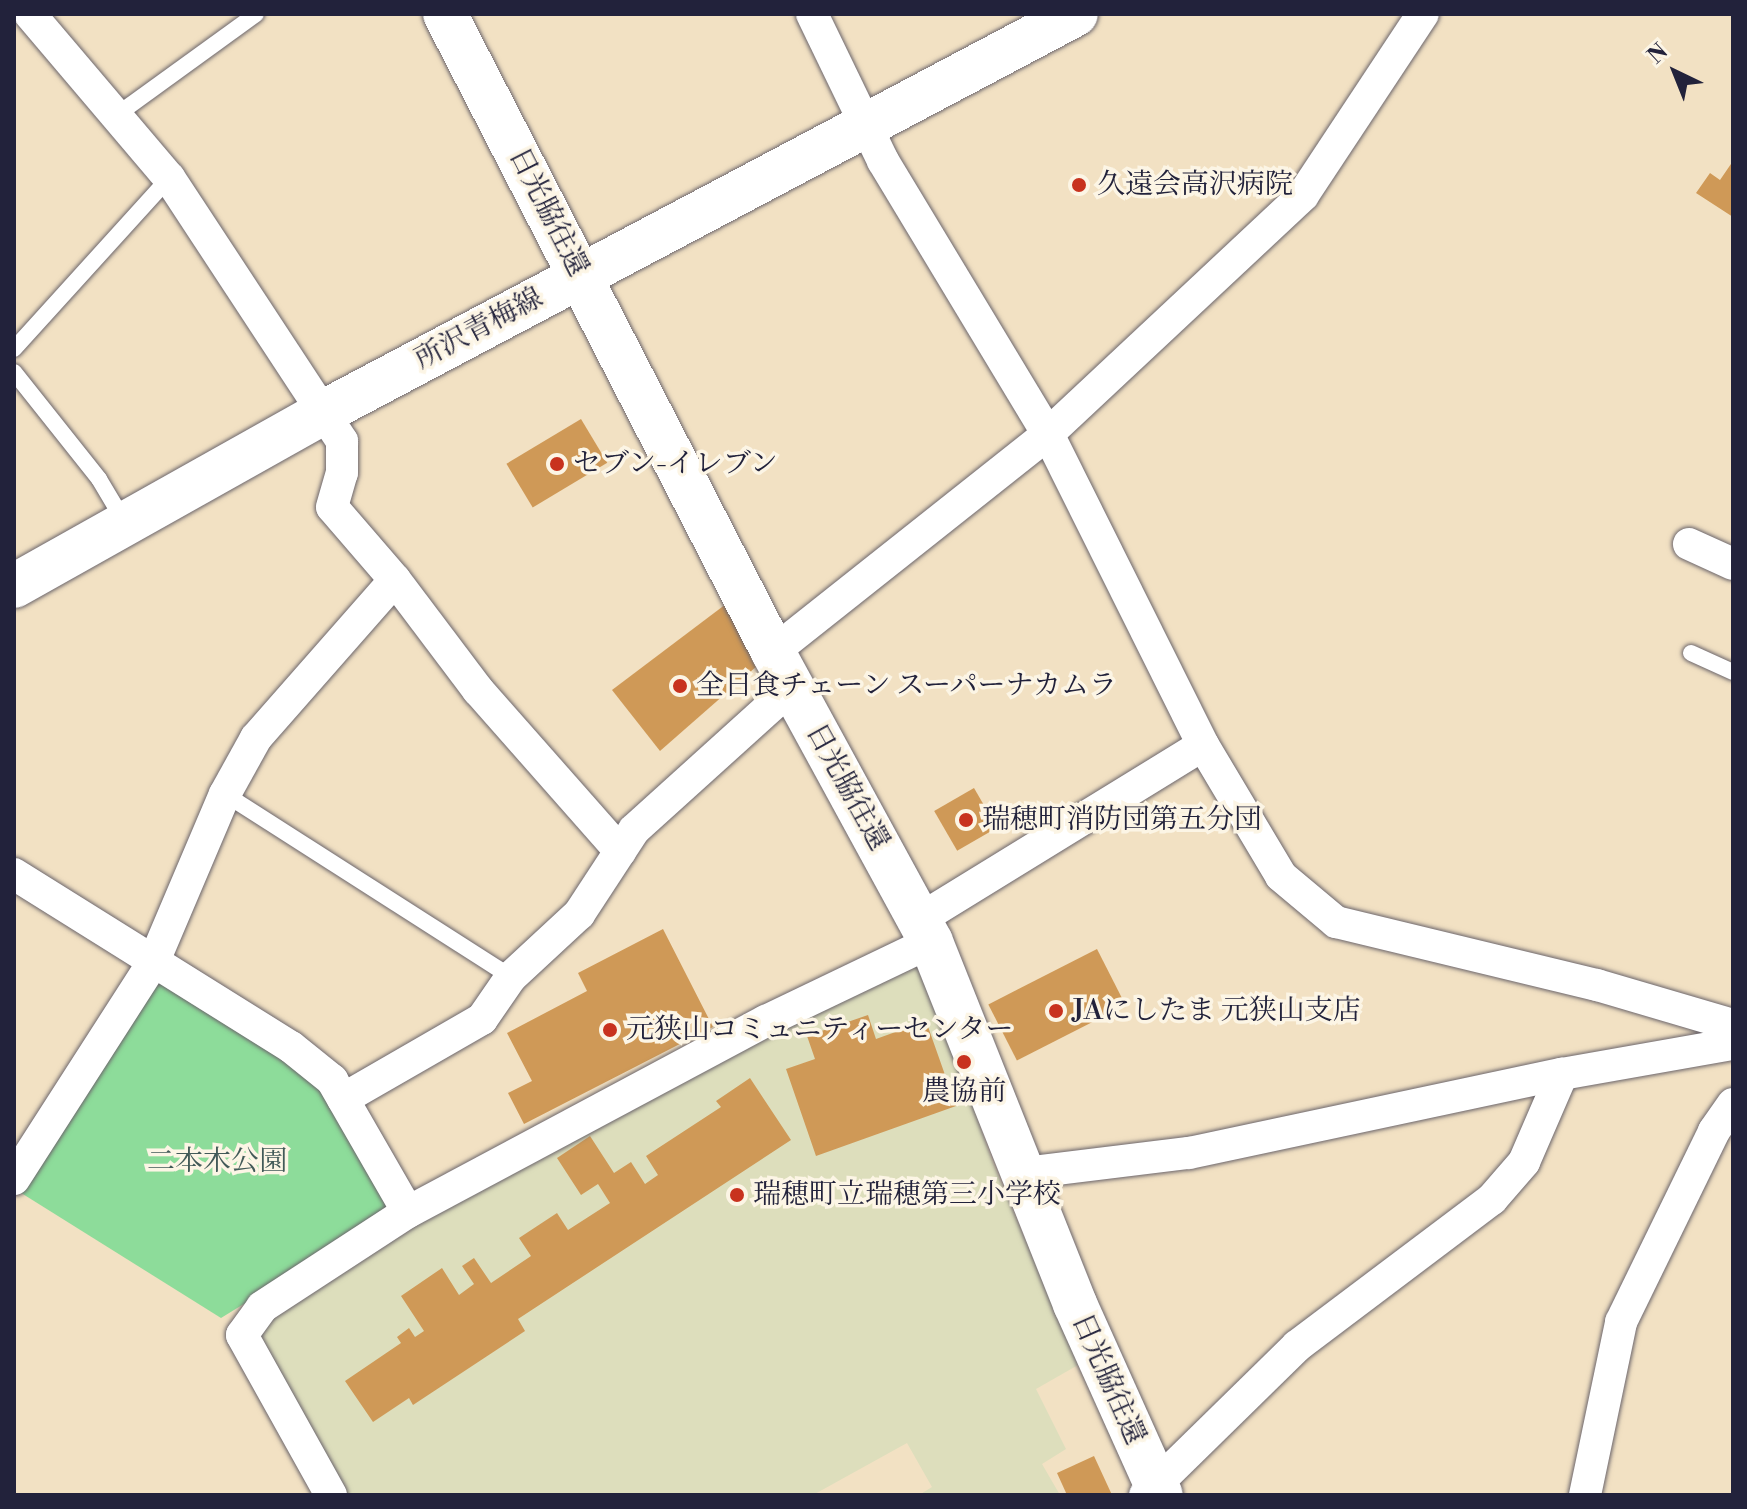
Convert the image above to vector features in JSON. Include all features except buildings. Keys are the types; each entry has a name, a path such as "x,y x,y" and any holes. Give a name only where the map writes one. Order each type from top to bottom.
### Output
{"main road":[{"name":"日光脇往還","path":"445,14 783,669 926,931 1075,1304 1154,1491"},
{"name":"所沢青梅線","path":"14,586 124,521 320,414 1076,14"}],"street":[{"path":"30,14 118,114 169,178 320,414 342,441 342,473 332,507 395,580 478,690 620,851"},
{"path":"812,14 864,125 1048,434 1203,745 1281,876 1336,922 1597,985 1733,1025"},
{"path":"343,1099 482,1019 511,977 579,914 634,830 783,669 1048,434 1303,195 1423,14"},
{"path":"1689,544 1733,564"},
{"path":"14,1179 154,961 225,794 256,738 395,580"},
{"path":"331,1495 242,1335 262,1307 408,1212 766,1021 926,931 1203,745"},
{"path":"14,874 291,1047 332,1080 408,1212"},
{"path":"1025,1173 1189,1153 1562,1074 1733,1044"},
{"path":"1154,1491 1297,1346 1492,1199 1524,1162 1562,1074"},
{"path":"1585,1495 1621,1322 1714,1131 1733,1104"}],"lane":[{"path":"118,114 256,14"},
{"path":"14,349 169,178"},
{"path":"14,372 99,479 124,521"},
{"path":"1691,653 1733,672"},
{"path":"225,794 511,977"}],"shaded area":[{"name":"瑞穂町立瑞穂第三小学校","path":"922,962 992,1161 1078,1365 1036,1389 1066,1449 1042,1464 1060,1495 919,1495 932,1487 907,1443 813,1495 339,1495 257,1342 260,1323 406,1228 766,1035"}],"green space":[{"name":"二本木公園","path":"164,980 325,1088 389,1203 385,1217 221,1318 18,1191 152,985"}],"place":[{"name":"久遠会高沢病院","path":"1079,185"},
{"name":"セブン-イレブン","path":"557,464"},
{"name":"全日食チェーン スーパーナカムラ","path":"680,686"},
{"name":"瑞穂町消防団第五分団","path":"966,820"},
{"name":"JAにしたま 元狭山支店","path":"1056,1011"},
{"name":"元狭山コミュニティーセンター","path":"610,1030"},
{"name":"農協前","path":"964,1062"},
{"name":"瑞穂町立瑞穂第三小学校","path":"737,1195"}]}
